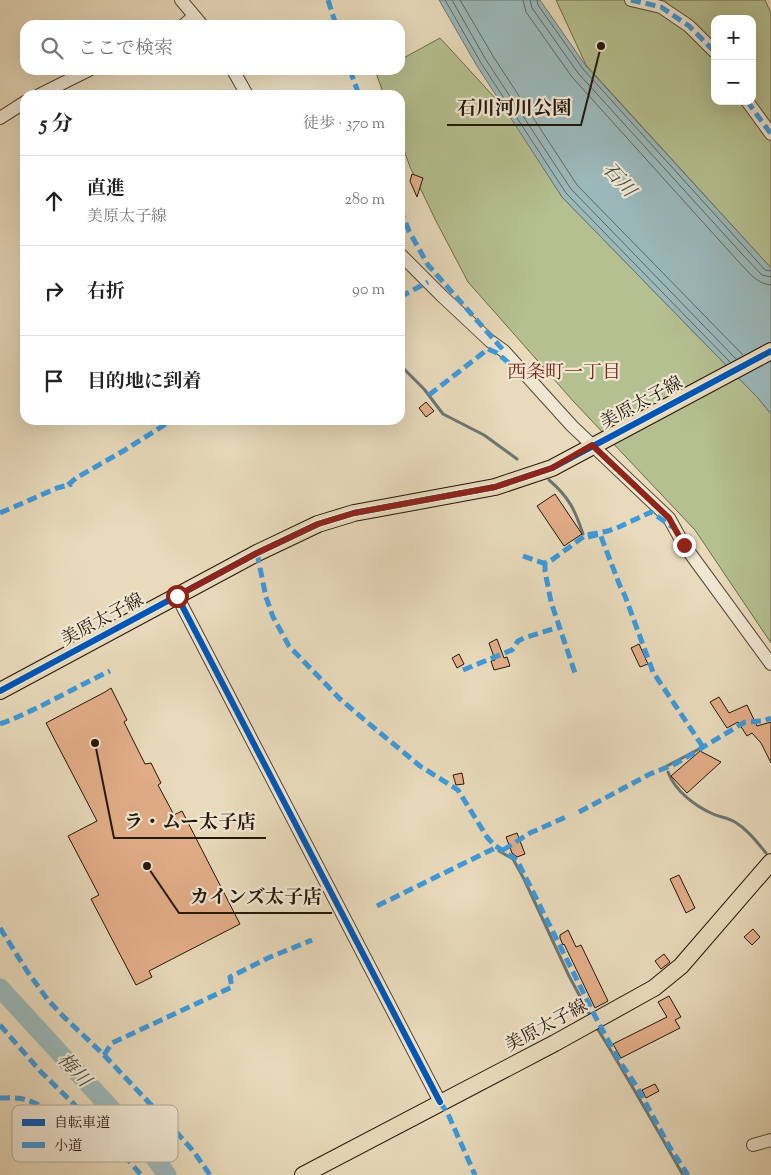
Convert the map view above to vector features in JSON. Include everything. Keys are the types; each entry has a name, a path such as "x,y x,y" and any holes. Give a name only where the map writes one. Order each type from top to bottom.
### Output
{"main road":[{"name":"美原太子線","path":"0,691 257,553 318,524 354,513 495,487 552,468 771,351"},
{"name":"美原太子線","path":"303,1175 555,1043 654,988 681,966 771,862"}],"street":[{"path":"181,0 198,20"},
{"path":"631,0 660,7 689,26 711,48"},
{"path":"48,90 79,75"},
{"path":"236,75 245,90"},
{"path":"0,118 20,105"},
{"path":"750,105 771,134"},
{"path":"405,259 490,341 504,350 572,426 596,443 669,518 684,545 771,664"},
{"path":"177,596 440,1102"},
{"path":"753,1145 771,1140"}],"green space":[{"path":"556,0 765,0 771,13 771,268 586,65"},
{"path":"440,38 507,111 562,197 758,398 771,414 771,643 695,530 574,402 468,282 436,221 405,153 405,90 382,90 377,75 405,75 405,57"}],"water":[{"name":"石川","path":"439,0 540,0 586,66 771,268 771,414 758,398 562,197 477,66"}],"building":[{"path":"412,174 423,178 417,197 410,181"},
{"path":"426,402 434,411 426,417 419,408"},
{"path":"555,494 582,534 564,546 537,506"},
{"path":"497,639 504,658 507,657 510,666 494,670 491,661 495,660 489,643"},
{"path":"639,644 648,664 640,667 631,648"},
{"path":"459,654 464,664 457,668 452,658"},
{"path":"111,688 127,720 124,722 145,764 151,763 161,783 158,785 174,815 182,811 240,924 149,971 152,977 136,985 91,899 99,895 68,836 97,821 46,723"},
{"path":"719,697 729,713 747,705 757,726 771,722 771,763 761,743 752,733 747,736 738,722 727,728 710,702"},
{"path":"700,751 721,762 687,793 671,776"},
{"path":"462,773 464,784 456,785 453,775"},
{"path":"517,833 525,854 517,857 512,853 506,837"},
{"path":"679,875 695,908 686,913 670,879"},
{"path":"753,929 760,937 752,945 744,937"},
{"path":"568,930 576,947 581,945 608,1001 595,1008 560,938 560,935"},
{"path":"664,954 670,962 661,969 655,961"},
{"path":"669,996 681,1017 675,1020 680,1028 621,1058 613,1044 667,1017 658,1002"},
{"path":"655,1084 659,1091 646,1098 642,1090"}],"waterway":[{"path":"405,370 424,389 443,414 484,435 517,459"},
{"path":"549,480 562,492 570,504 583,534"},
{"path":"667,766 703,747"},
{"path":"668,772 675,785 686,797 706,811 730,819 740,825 766,853"},
{"path":"499,851 513,859 569,976 590,1015"},
{"name":"梅川","path":"0,988 108,1105"},
{"path":"597,1028 683,1175"},
{"name":"梅川","path":"158,1162 167,1175"}],"marked path":[{"path":"328,0 334,20"},
{"path":"631,0 661,7 689,26 711,48"},
{"path":"352,75 357,90"},
{"path":"750,105 771,134"},
{"path":"405,221 428,265 504,351"},
{"path":"405,294 428,282"},
{"path":"429,395 488,349 497,353 510,364 517,365"},
{"path":"68,485 76,478 164,425"},
{"path":"0,513 57,488 72,484"},
{"path":"523,556 543,563 549,562 586,535 608,531 651,512 674,528"},
{"path":"588,537 600,534 653,672 703,747"},
{"path":"257,553 266,597 273,617 289,646 340,699 420,766 458,790 487,837 494,845 517,860 597,1020 669,1146 688,1175"},
{"path":"545,562 551,602 576,676"},
{"path":"463,670 512,650 518,641 524,638 559,627"},
{"path":"0,724 110,671"},
{"path":"579,812 650,774 675,764 745,722 763,721 771,718"},
{"path":"503,850 530,833 566,817"},
{"path":"377,906 497,847"},
{"path":"0,928 48,1000 151,1105"},
{"path":"104,1055 112,1043 232,987 230,977 268,958 312,940"},
{"path":"0,1025 41,1072 75,1105"},
{"path":"0,1098 24,1099 39,1105"},
{"path":"440,1102 448,1114 475,1175"},
{"path":"178,1134 194,1152 210,1175"},
{"path":"130,1162 141,1175"}],"cycle path":[{"path":"0,691 257,553 318,524 354,513 495,487 552,468 771,351"},
{"path":"177,596 440,1102"}],"place":[{"name":"石川河川公園","path":"601,46"},
{"name":"ラ・ムー太子店","path":"95,743"},
{"name":"カインズ太子店","path":"147,866"}],"district":[{"name":"西条町一丁目","path":"564,371"}],"route":[{"path":"177,596 257,553 318,524 354,513 495,487 552,468 592,445 657,504 669,518 684,545"}]}
